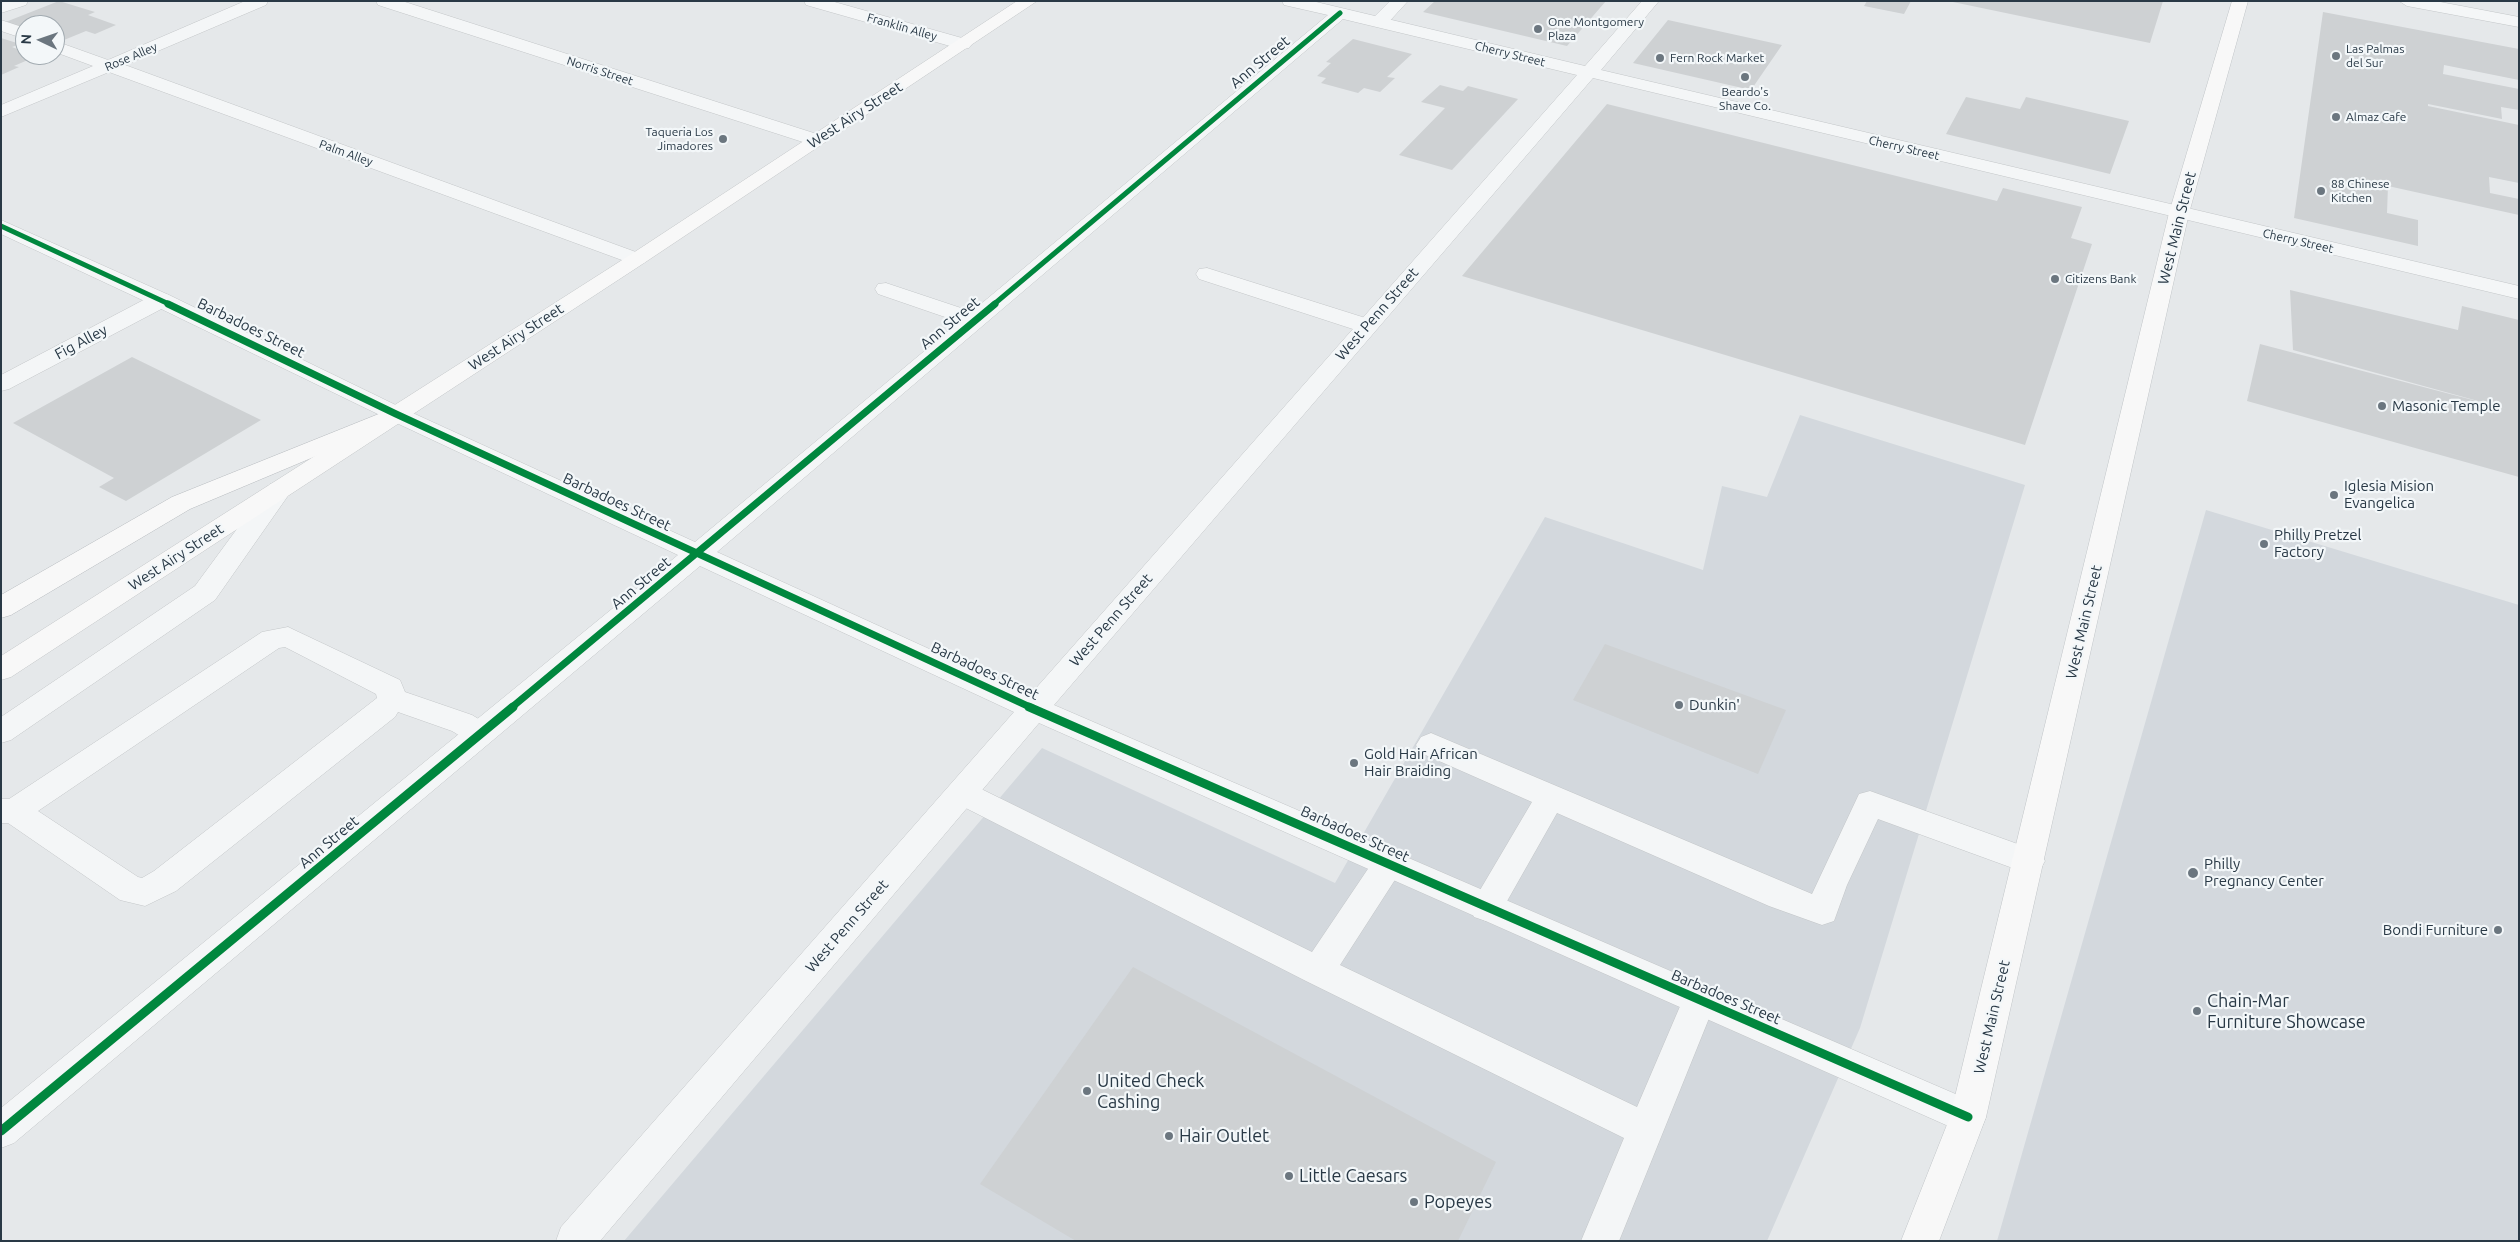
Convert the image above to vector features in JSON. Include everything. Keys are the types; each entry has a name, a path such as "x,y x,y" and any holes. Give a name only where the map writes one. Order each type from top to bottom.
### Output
{"main road":[{"name":"West Airy Street","path":"1,670 637,259 1028,1"},
{"name":"West Main Street","path":"1920,1241 1968,1117 2179,213 2240,1"},
{"path":"1,608 182,503 396,414"}],"street":[{"path":"1,8 20,1"},
{"name":"Rose Alley","path":"1,112 260,1"},
{"name":"Norris Street","path":"384,1 816,140"},
{"name":"Franklin Alley","path":"812,1 963,44"},
{"name":"Cherry Street","path":"1290,1 2519,293"},
{"path":"1380,21 1400,1"},
{"name":"West Penn Street","path":"575,1241 1034,709 1651,1"},
{"path":"2407,1 2519,22"},
{"name":"Ann Street","path":"1,1132 697,554 1340,13"},
{"path":"1,25 15,30"},
{"name":"Palm Alley","path":"65,50 637,259"},
{"name":"Barbadoes Street","path":"1,226 161,300 396,414 1034,709 1968,1117"},
{"path":"1207,274 1367,326"},
{"path":"886,289 974,320"},
{"name":"Fig Alley","path":"1,384 161,300"},
{"path":"1,732 205,593 279,490"},
{"path":"288,637 390,688 391,699 385,709 165,882 145,892 131,890 7,811 272,639 288,637"},
{"path":"391,699 462,723 480,734"},
{"path":"1431,745 1780,896 1822,910 1831,885 1870,803 2028,861"},
{"path":"963,792 1318,971 1646,1130"},
{"path":"1486,907 1550,798"},
{"path":"1318,971 1389,863"},
{"path":"1600,1241 1699,1001"}],"shaded area":[{"path":"1800,415 2025,485 1860,1028 1767,1241 624,1241 1042,748 1335,883 1545,517 1703,570 1722,486 1767,497"},
{"path":"2206,510 2519,605 2519,1241 1997,1241"}],"building":[{"path":"59,1 95,12 88,15 116,25 95,34 86,31 65,40 65,15 23,15"},
{"name":"One Montgomery Plaza","path":"1435,1 1606,1 1567,46 1423,12"},
{"path":"1867,1 1911,1 1904,14 1864,6"},
{"path":"1948,1 2163,1 2150,43"},
{"path":"2323,12 2519,49 2519,80 2444,65 2443,74 2519,89 2519,110 2501,107 2502,119 2428,104 2428,106 2519,125 2519,183 2489,177 2490,193 2519,199 2519,215 2388,186 2387,213 2418,220 2418,246 2294,218"},
{"path":"15,18 15,27 3,23"},
{"path":"1668,20 1782,45 1751,90 1633,63"},
{"path":"1,38 15,42 15,46 12,47 15,48 16,65 14,66 19,67 1,75"},
{"path":"1353,39 1412,54 1387,77 1395,78 1380,92 1364,88 1358,93 1321,83 1326,78 1317,76 1331,63 1326,62"},
{"path":"1440,85 1463,91 1468,86 1518,99 1452,170 1399,155 1445,108 1421,102"},
{"path":"1966,97 2020,109 2026,97 2129,121 2110,174 1946,134"},
{"path":"1607,104 1997,201 2003,188 2082,207 2071,238 2092,244 2025,445 1462,276"},
{"path":"2290,290 2458,330 2462,306 2519,320 2519,477 2247,401 2260,344 2507,409 2293,350"},
{"path":"132,357 261,420 126,501 99,487 114,478 13,423"},
{"name":"Dunkin'","path":"1605,644 1786,710 1758,774 1573,700"},
{"path":"1133,967 1496,1162 1458,1241 1076,1241 980,1184"}],"cycle path":[{"path":"1,1131 697,554 1340,13"},
{"path":"1,226 161,300 396,414 1034,709 1968,1117"}],"place":[{"name":"One Montgomery Plaza","path":"1538,29"},
{"name":"Las Palmas del Sur","path":"2336,56"},
{"name":"Fern Rock Market","path":"1660,58"},
{"name":"Beardo's Shave Co.","path":"1745,77"},
{"name":"Almaz Cafe","path":"2336,117"},
{"name":"Taqueria Los Jimadores","path":"723,139"},
{"name":"88 Chinese Kitchen","path":"2321,191"},
{"name":"Citizens Bank","path":"2055,279"},
{"name":"Masonic Temple","path":"2382,406"},
{"name":"Iglesia Mision Evangelica","path":"2334,495"},
{"name":"Philly Pretzel Factory","path":"2264,544"},
{"name":"Dunkin'","path":"1679,705"},
{"name":"Gold Hair African Hair Braiding","path":"1354,763"},
{"name":"Philly Pregnancy Center","path":"2193,873"},
{"name":"Bondi Furniture","path":"2498,930"},
{"name":"Chain-Mar Furniture Showcase","path":"2197,1011"},
{"name":"United Check Cashing","path":"1087,1091"},
{"name":"Hair Outlet","path":"1169,1136"},
{"name":"Little Caesars","path":"1289,1176"},
{"name":"Popeyes","path":"1414,1202"}]}
